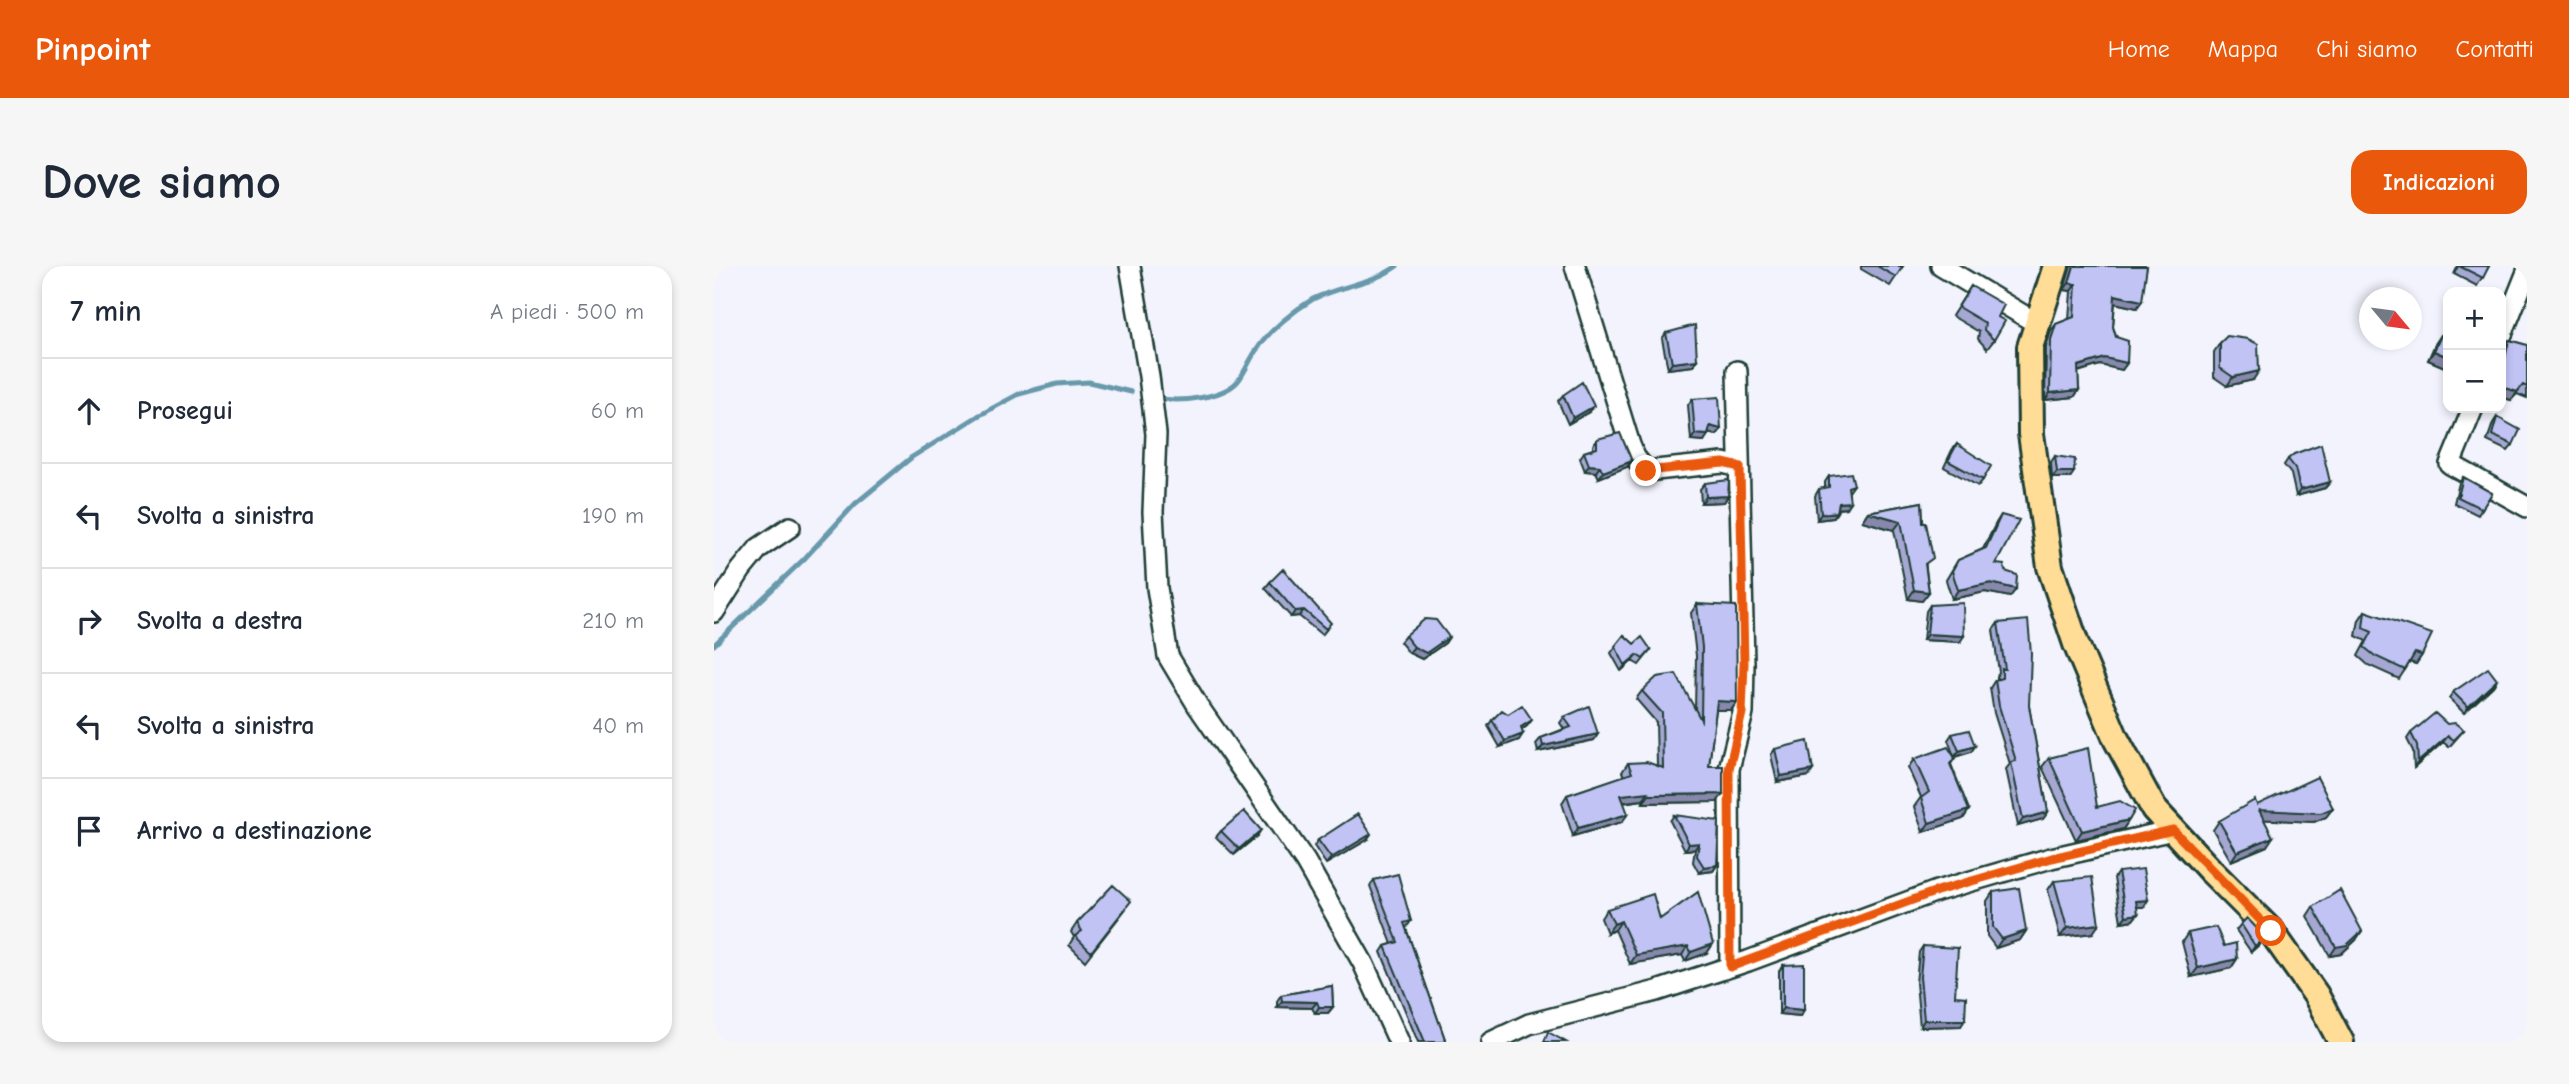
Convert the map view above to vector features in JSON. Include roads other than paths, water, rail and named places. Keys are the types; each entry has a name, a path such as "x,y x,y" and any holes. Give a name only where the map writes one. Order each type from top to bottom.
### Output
{"main road":[{"path":"2056,266 2030,347 2031,435 2050,566 2076,644 2116,739 2154,809 2271,931 2316,995 2341,1042"}],"street":[{"path":"1130,266 1156,434 1153,512 1157,588 1168,656 1198,706 1305,861 1363,963 1399,1042"},
{"path":"1576,266 1630,445 1640,464 1646,471 1723,463 1740,467"},
{"path":"1941,266 2038,324"},
{"path":"2506,324 2527,272"},
{"path":"1730,967 1729,769 1742,713 1744,663 1737,371"},
{"path":"2471,413 2450,464 2527,507"},
{"path":"714,612 759,548 790,527"},
{"path":"1491,1042 1530,1024 1657,991 1730,967 1937,891 2052,858 2173,830"}],"waterway":[{"path":"1158,398 1200,398 1222,392 1238,381 1263,341 1298,309 1323,294 1378,277 1397,266"},
{"path":"714,645 804,559 855,504 912,457 978,416 1019,394 1057,384 1089,382 1131,392"}]}
